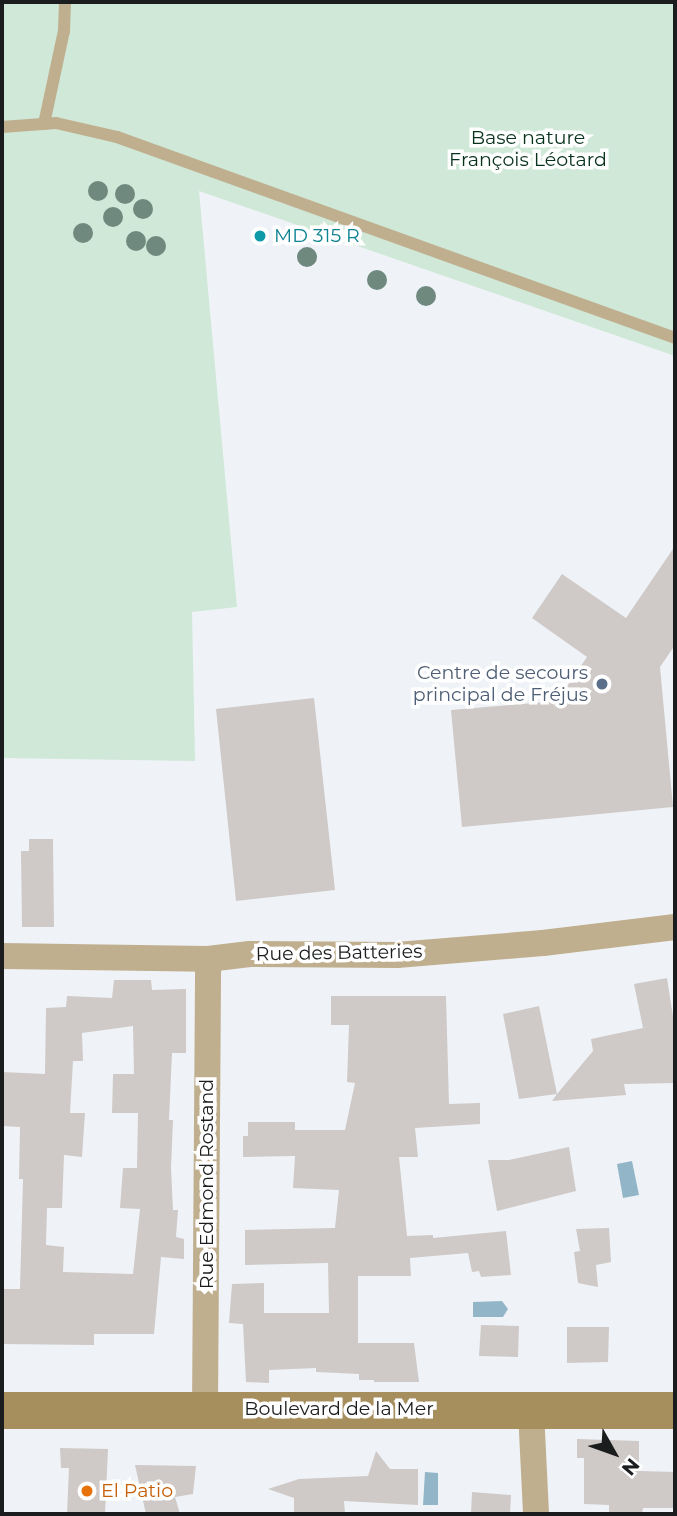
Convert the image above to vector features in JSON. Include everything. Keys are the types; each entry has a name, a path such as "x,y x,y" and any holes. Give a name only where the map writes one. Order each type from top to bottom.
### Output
{"street":[{"name":"Rue des Batteries","path":"2,956 208,959 250,954 397,955 543,943 675,927"},
{"name":"Rue Edmond Rostand","path":"205,1409 208,959"},
{"name":"Boulevard de la Mer","path":"2,1410 675,1410"},
{"path":"531,1411 536,1514"}],"lane":[{"path":"44,124 64,31 65,2"},
{"path":"2,127 56,123 117,137 675,338"}],"green space":[{"name":"Base nature François Léotard","path":"2,2 675,2 675,356 199,191 237,607 192,612 195,761 2,758"}],"water":[{"path":"632,1161 639,1195 623,1198 617,1164"},
{"path":"502,1301 508,1309 503,1317 473,1317 473,1302"},
{"path":"425,1472 438,1473 438,1505 423,1505"}],"building":[{"name":"Centre de secours principal de Fréjus","path":"675,546 675,645 660,667 673,807 462,827 451,710 557,701 587,657 532,618 562,574 626,618"},
{"path":"314,698 335,890 236,901 216,709"},
{"path":"29,839 53,839 54,927 22,927 21,851 29,851"},
{"path":"667,978 675,1029 675,1083 624,1084 626,1095 552,1101 593,1051 591,1039 643,1028 634,984"},
{"path":"114,980 151,980 152,990 186,989 186,1053 172,1053 169,1120 173,1120 173,1210 178,1210 176,1237 184,1239 184,1259 161,1257 154,1334 94,1334 94,1345 2,1344 2,1289 20,1289 23,1179 19,1179 20,1127 2,1126 2,1072 45,1074 46,1008 66,1007 67,996 112,998","holes":["133,1026 134,1074 113,1074 112,1113 138,1113 137,1168 123,1168 120,1208 140,1209 133,1274 63,1272 64,1247 46,1245 47,1208 62,1208 64,1155 82,1157 85,1113 70,1113 73,1061 83,1061 82,1033"]},
{"path":"331,996 446,996 449,1104 480,1103 480,1124 415,1128 418,1157 399,1157 407,1236 433,1235 433,1238 506,1231 511,1275 481,1277 479,1271 472,1272 468,1253 410,1258 411,1276 358,1276 358,1343 414,1343 419,1382 359,1380 359,1374 316,1372 316,1368 269,1370 269,1383 246,1382 243,1324 229,1323 232,1284 264,1283 264,1313 329,1313 328,1263 245,1265 245,1230 335,1228 339,1190 293,1188 295,1156 243,1157 243,1136 248,1136 248,1122 295,1122 295,1130 345,1130 355,1083 347,1082 349,1025 331,1025"},
{"path":"539,1006 557,1094 519,1099 503,1014"},
{"path":"569,1147 576,1191 497,1211 488,1160 509,1160"},
{"path":"609,1228 611,1262 596,1265 598,1287 578,1283 574,1252 580,1251 576,1229"},
{"path":"481,1325 519,1326 518,1357 479,1356"},
{"path":"567,1327 609,1327 608,1362 567,1363"},
{"path":"577,1439 639,1441 639,1471 675,1472 675,1508 643,1508 642,1514 609,1514 609,1505 584,1504 584,1458 577,1458"},
{"name":"El Patio","path":"60,1448 108,1449 105,1514 67,1514 69,1468 61,1468"},
{"path":"376,1451 390,1469 418,1469 418,1505 344,1501 345,1514 294,1514 294,1498 268,1489 299,1479 368,1476"},
{"path":"135,1465 196,1466 193,1494 175,1497 180,1514 146,1514"},
{"path":"472,1492 511,1495 510,1514 471,1514"}],"place":[{"name":"MD 315 R","path":"260,236"},
{"name":"Centre de secours principal de Fréjus","path":"602,684"},
{"name":"El Patio","path":"87,1491"}]}
